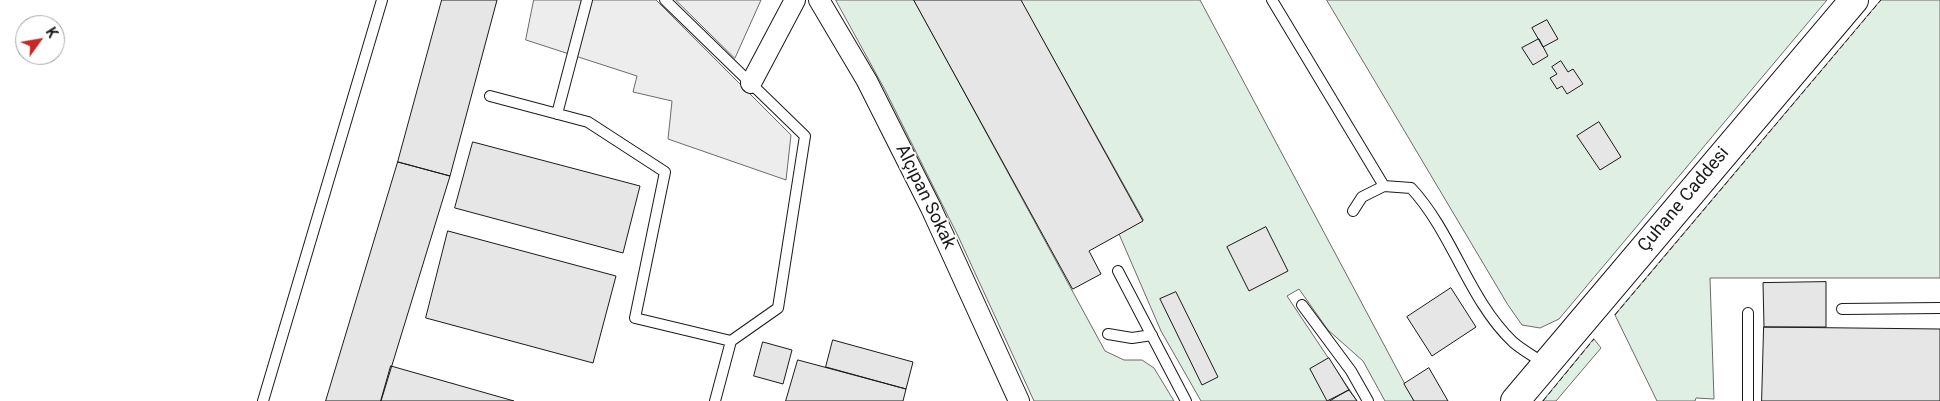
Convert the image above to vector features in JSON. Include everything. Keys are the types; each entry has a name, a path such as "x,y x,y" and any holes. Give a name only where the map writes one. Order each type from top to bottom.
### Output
{"main road":[{"name":"Çuhane Caddesi","path":"1514,401 1854,0"}],"street":[{"path":"751,83 795,0"},
{"name":"Alçıpan Sokak","path":"819,0 867,81 931,208 1019,401"}],"lane":[{"path":"263,401 382,0"},
{"path":"557,114 587,0"},
{"path":"665,0 805,136 778,308 731,341 715,401"},
{"path":"1272,0 1384,186"},
{"path":"490,96 588,122 665,172 635,318 731,341"},
{"path":"1353,211 1362,196 1384,186 1411,188 1428,206 1491,316 1514,342 1546,364"},
{"path":"1118,272 1186,401"},
{"path":"1302,305 1351,371 1368,401"},
{"path":"1842,309 1940,308"},
{"path":"1748,313 1748,401"},
{"path":"1108,334 1132,338 1152,335"}],"green space":[{"path":"836,0 914,0 1105,351 1124,360 1142,360 1154,368 1174,401 1034,401 958,236 885,90"},
{"path":"1021,0 1200,0 1414,401 1385,401 1363,361 1328,330 1299,289 1287,296 1357,401 1201,401 1161,331 1119,234 1143,220"},
{"path":"1327,0 1827,0 1559,319 1540,328 1522,325 1508,305"},
{"path":"1881,0 1940,0 1940,278 1710,278 1714,399 1696,398 1695,401 1657,401 1615,315"},
{"path":"1594,339 1601,348 1556,401 1543,401"}],"shaded area":[{"path":"534,0 656,0 791,135 786,180 668,139 672,101 633,92 637,76 526,40"},
{"path":"676,0 761,0 735,58"}],"building":[{"path":"442,0 497,0 450,176 398,162"},
{"path":"914,0 1021,0 1143,221 1089,251 1101,274 1073,289"},
{"path":"1547,20 1558,39 1543,47 1532,28"},
{"path":"1539,39 1548,56 1533,65 1522,48"},
{"path":"1561,61 1568,72 1573,69 1583,84 1567,94 1562,86 1557,89 1550,78 1557,74 1552,67"},
{"path":"1599,122 1621,157 1600,170 1577,136"},
{"path":"473,142 640,186 623,253 455,208"},
{"path":"398,162 450,176 381,401 326,401"},
{"path":"1266,227 1288,271 1249,291 1227,247"},
{"path":"448,231 616,276 593,363 426,318"},
{"path":"1826,282 1826,327 1764,327 1763,283"},
{"path":"1451,288 1476,327 1432,356 1407,317"},
{"path":"1176,292 1218,377 1202,385 1160,299"},
{"path":"1764,327 1940,329 1940,401 1762,401"},
{"path":"833,340 913,362 906,389 826,367"},
{"path":"763,342 792,350 783,384 754,376"},
{"path":"1329,358 1349,390 1327,401 1310,369"},
{"path":"798,360 906,389 903,401 786,401"},
{"path":"391,366 514,401 381,401"},
{"path":"1429,368 1448,401 1414,401 1404,384"},
{"path":"1349,390 1357,401 1330,401"}],"fence":[{"path":"1615,315 1881,0"},
{"path":"1543,401 1594,339"}]}
